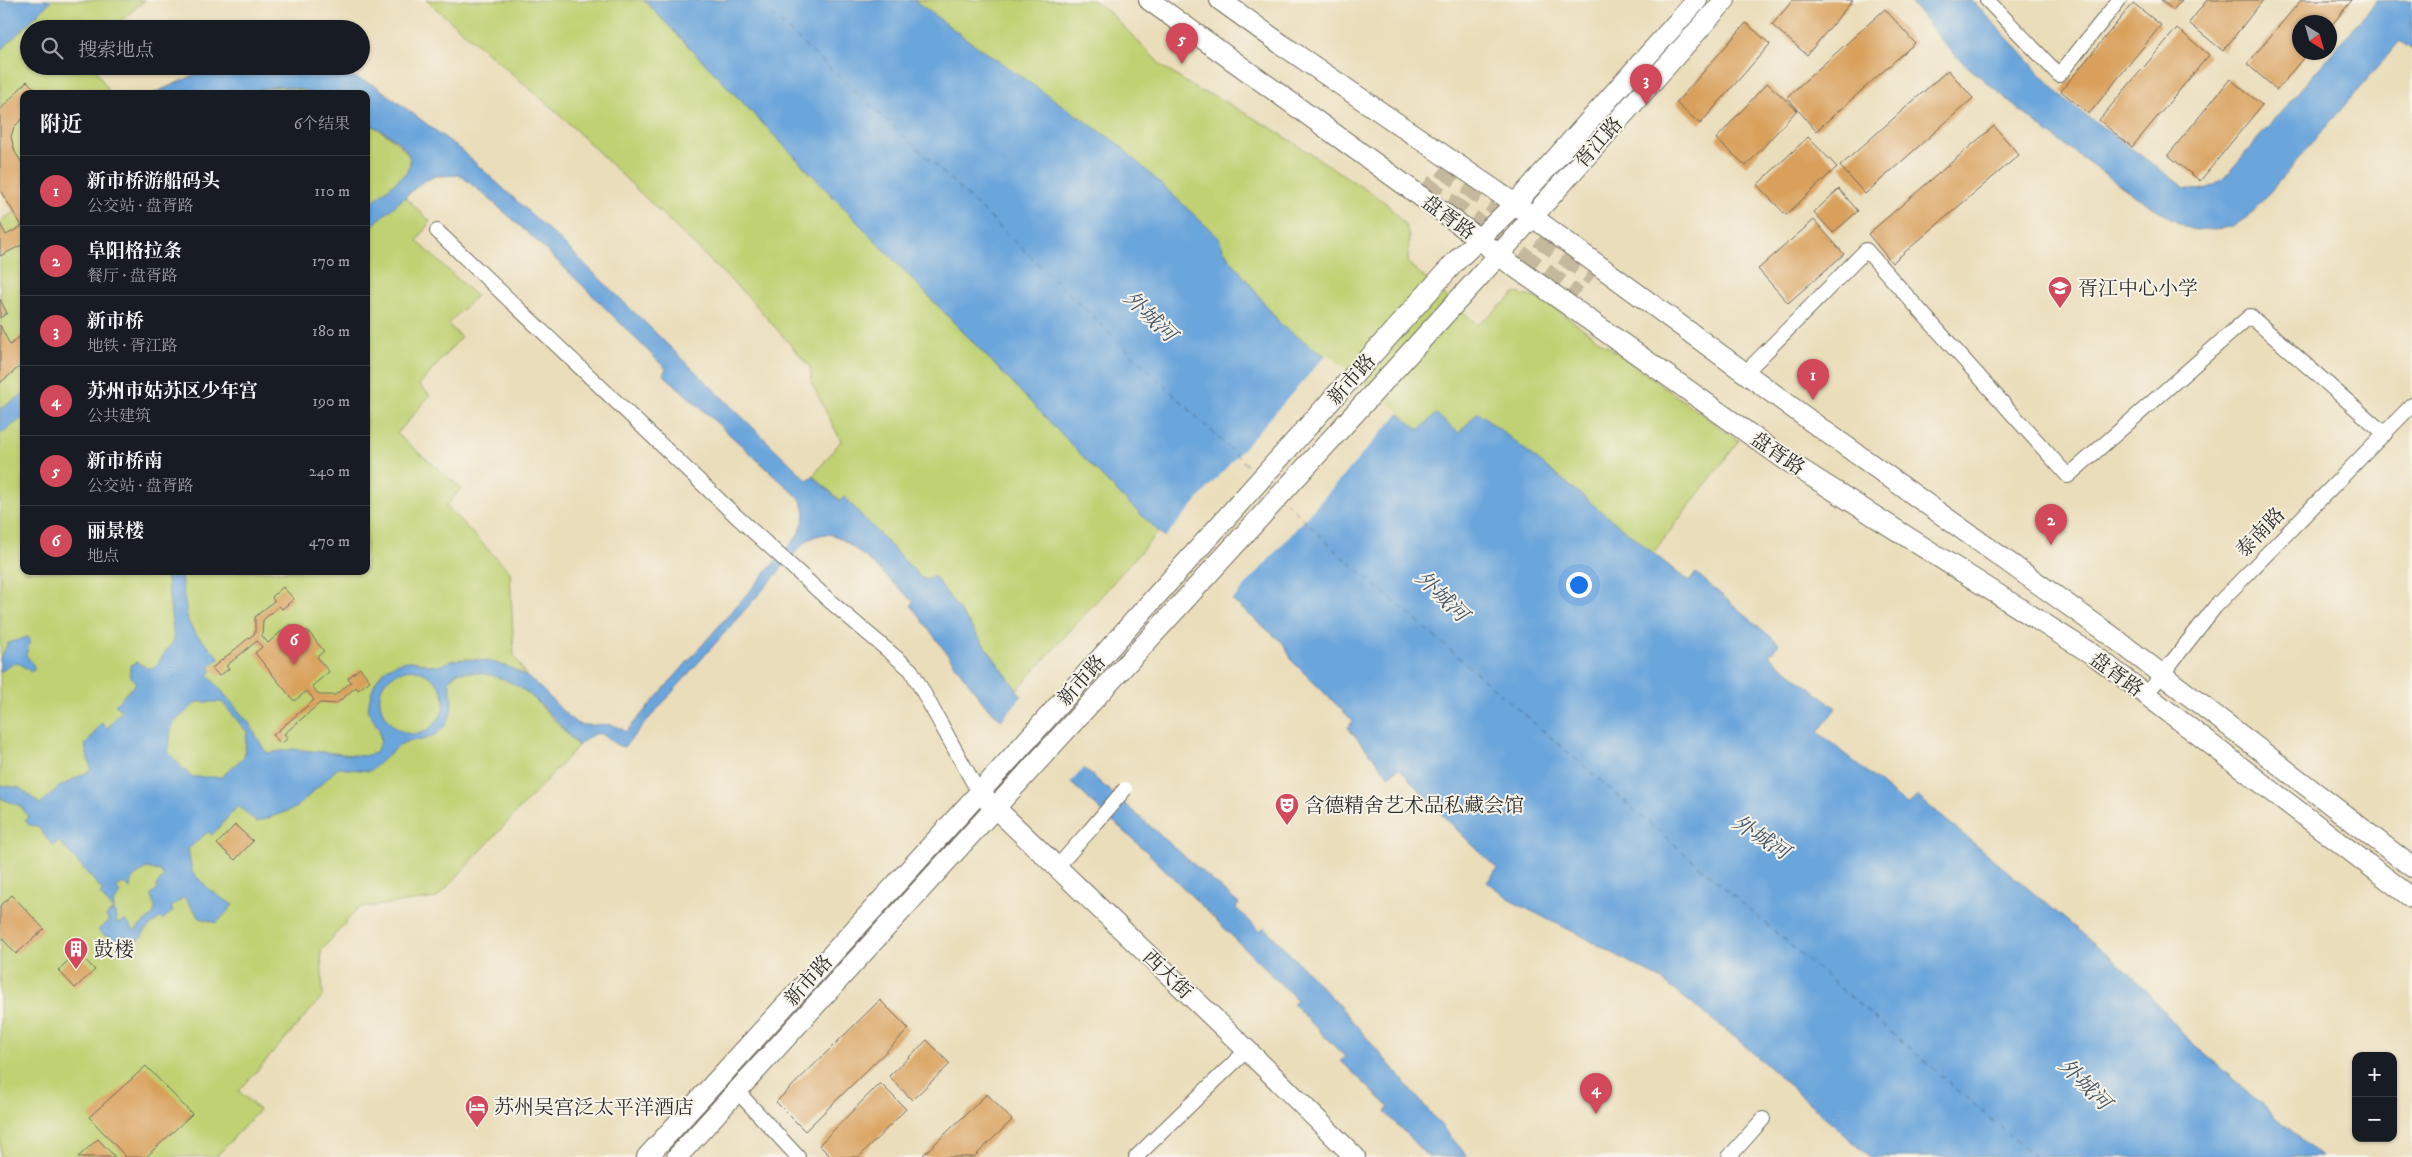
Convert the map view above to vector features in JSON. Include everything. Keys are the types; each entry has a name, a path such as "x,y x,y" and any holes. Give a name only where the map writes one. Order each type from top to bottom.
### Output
{"main road":[{"name":"盘胥路","path":"1149,0 1481,240 1498,255 1786,460 2098,658 2412,898"},
{"path":"1161,0 1200,22 1423,184"},
{"path":"1207,0 1442,167"},
{"name":"盘胥路","path":"1220,0 1515,204 1905,489 2105,631 2412,867"},
{"name":"胥江路","path":"1515,204 1697,0"},
{"name":"胥江路","path":"1531,216 1725,0"},
{"name":"新市路","path":"647,1157 979,793 1456,262 1481,240 1515,204"},
{"name":"新市路","path":"677,1157 1479,277 1531,216"},
{"path":"1594,277 1794,421 1905,489"},
{"path":"1576,296 1882,521"},
{"name":"西大街","path":"979,793 1247,1050 1355,1157"}],"street":[{"path":"1987,0 2059,75 2119,0"},
{"path":"437,231 779,555 911,670 979,793"},
{"path":"1745,373 1866,250 2068,476 2250,316 2385,434"},
{"name":"泰南路","path":"2146,695 2163,676 2215,607 2412,405"},
{"path":"1057,867 1125,789"},
{"path":"1136,1157 1247,1050"},
{"path":"737,1091 798,1157"},
{"path":"1729,1157 1763,1120"}],"green space":[{"path":"52,0 145,0 122,20 32,20"},
{"path":"426,0 644,0 1117,492 1159,531 1017,690 935,577 927,580 921,578 844,497 841,501 813,476 841,441 812,384 810,367 752,301 557,112"},
{"path":"914,0 1092,0 1109,12 1163,67 1199,91 1215,96 1273,129 1386,203 1405,225 1409,235 1408,263 1478,325 1516,293 1536,298 1557,310 1739,441 1653,553 1478,412 1459,434 1419,431 1328,358 1282,326 1224,251 1219,238"},
{"path":"20,31 20,75 99,75 108,90 20,90 20,177 0,190 0,51"},
{"path":"279,86 303,90 259,90"},
{"path":"370,125 396,142 411,159 404,196 430,221 417,241 476,296 448,324 461,337 419,385 430,395 397,434 461,488 446,506 510,572 514,655 526,676 526,690 578,746 437,898 358,908 321,951 323,996 239,1091 259,1110 216,1157 0,1157 0,221 20,208 20,575 370,575"}],"water":[{"path":"0,0 52,0 32,20 20,20 20,31 0,51"},
{"name":"外城河","path":"644,0 914,0 965,38 1117,143 1219,238 1224,251 1282,326 1328,358 1419,430 1436,414 1459,433 1478,412 1689,582 1696,573 1779,644 1769,656 1836,708 1818,732 1908,806 1917,796 2131,974 2188,1039 2321,1157 1870,1157 1736,1038 1660,979 1580,935 1517,904 1487,882 1497,869 1435,808 1399,768 1389,776 1348,728 1353,721 1293,662 1283,643 1227,596 1117,492"},
{"path":"1909,0 1972,0 2064,99 2185,188 2200,190 2210,187 2223,179 2326,60 2337,60 2337,47 2377,1 2412,0 2412,50 2400,41 2250,215 2232,227 2196,231 2180,224 2134,195 2048,133 1967,66 1947,47"},
{"path":"195,75 348,75 376,86 460,149 564,244 807,480 813,476 840,501 844,497 921,578 927,580 934,576 1017,690 1079,764 1239,904 1236,908 1260,931 1264,927 1338,1004 1468,1157 1428,1157 1385,1112 1389,1107 1341,1061 1345,1057 1293,1004 1297,1000 1147,852 985,705 911,605 914,602 853,547 843,540 827,534 810,539 803,544 624,747 599,734 594,734 587,738 578,746 540,704 513,684 497,677 479,673 458,672 449,680 452,699 450,716 441,730 433,736 403,743 370,771 338,768 296,808 257,822 238,806 212,835 208,832 188,849 192,872 211,891 233,905 217,923 200,918 184,897 171,907 173,911 162,920 160,918 145,930 141,938 125,944 104,935 98,930 109,921 106,916 113,910 100,894 103,891 59,841 53,846 37,826 29,825 25,820 29,817 20,806 0,798 0,785 20,788 40,804 59,787 91,770 85,746 101,723 108,728 122,710 115,705 136,683 130,676 130,666 137,662 147,668 154,668 174,640 166,575 181,575 188,621 194,632 220,658 209,667 212,671 208,675 249,723 265,751 269,753 293,749 363,756 375,753 381,742 379,729 368,711 371,692 384,671 391,666 410,661 436,666 454,660 469,659 503,665 534,682 576,723 583,725 613,725 626,732 796,538 805,512 797,496 663,374 666,369 540,244 460,175 435,176 421,183 370,228 370,204 405,174 409,166 409,157 399,143 391,136 370,124 370,90 303,90 279,86 259,90 161,90","holes":["410,669 419,671 434,680 439,686 443,693 443,709 439,718 425,731 411,734 397,729 386,718 380,704 381,690 390,677","197,702 222,702 247,732 244,757 221,777 191,777 168,752 172,724","146,868 160,871 164,876 156,886 158,889 151,895 155,907 154,914 134,931 126,921 117,923 113,903 121,894 116,888 123,883 130,889 133,878"]},
{"path":"20,396 20,420 0,434 0,409"},
{"path":"28,637 30,640 26,655 34,666 34,670 31,672 20,664 14,663 0,672 0,658 8,643"}],"pier":[{"path":"1327,354 1400,412 1231,602 1163,539"},
{"path":"1024,694 1086,766 1068,785 1000,722"}],"building":[{"path":"1793,0 1853,0 1807,55 1772,25"},
{"path":"2161,0 2182,0 2173,10"},
{"path":"2207,0 2263,0 2223,51 2189,23"},
{"path":"2301,0 2352,0 2337,18 2337,15 2292,15 2292,60 2301,60 2277,90 2247,64"},
{"path":"2133,3 2161,25 2089,114 2061,91"},
{"path":"1885,9 1915,43 1816,131 1787,97"},
{"path":"1746,23 1770,44 1700,124 1676,103"},
{"path":"2177,28 2209,55 2132,147 2099,120"},
{"path":"1948,70 1973,98 1865,194 1840,166"},
{"path":"2230,79 2262,105 2200,181 2168,155"},
{"path":"27,81 36,90 20,90 20,121 14,127 11,137 15,152 20,160 20,223 0,190 0,110"},
{"path":"1767,83 1797,110 1746,166 1716,139"},
{"path":"1994,126 2019,155 1892,263 1868,234"},
{"path":"1808,137 1837,167 1786,215 1757,185"},
{"path":"1839,189 1858,211 1833,233 1814,212"},
{"path":"1814,220 1844,254 1788,303 1758,269"},
{"path":"0,223 6,235 20,227 20,246 0,256"},
{"path":"0,299 7,313 0,318"},
{"path":"0,325 10,345 20,336 20,366 0,383"},
{"path":"283,587 294,599 282,609 279,606 263,620 262,636 268,643 290,624 299,636 307,630 324,651 317,657 329,672 312,686 319,695 335,695 351,682 348,678 360,668 370,681 358,690 356,687 336,704 320,703 284,734 288,738 281,744 273,735 314,700 307,691 294,701 255,653 262,647 257,641 226,666 229,669 219,676 212,668 255,633 255,617 274,601 272,597"},
{"path":"235,825 253,841 235,860 217,844"},
{"path":"12,895 44,929 16,954 0,936 0,906"},
{"name":"鼓楼","path":"78,952 95,970 75,988 58,970"},
{"path":"880,1000 909,1029 805,1131 776,1102"},
{"path":"927,1040 950,1064 912,1100 889,1076"},
{"path":"146,1066 192,1114 146,1157 126,1157 89,1117"},
{"path":"880,1083 906,1109 859,1157 831,1157 819,1145"},
{"path":"987,1094 1012,1120 974,1157 921,1157"},
{"path":"98,1139 115,1157 78,1157"}],"ferry route":[{"path":"755,0 928,158 1254,472"},
{"path":"1286,502 1337,552 2035,1157"}],"tunnel":[{"path":"1442,167 1594,277"},
{"path":"1423,184 1577,296"}],"place":[{"name":"新市桥南","path":"1182,64"},
{"name":"新市桥","path":"1646,105"},
{"name":"胥江中心小学","path":"2060,309"},
{"name":"新市桥游船码头","path":"1813,400"},
{"name":"阜阳格拉条","path":"2051,545"},
{"name":"丽景楼","path":"294,665"},
{"name":"含德精舍艺术品私藏会馆","path":"1287,826"},
{"name":"鼓楼","path":"76,970"},
{"name":"苏州市姑苏区少年宫","path":"1596,1114"},
{"name":"苏州吴宫泛太平洋酒店","path":"477,1128"}]}
